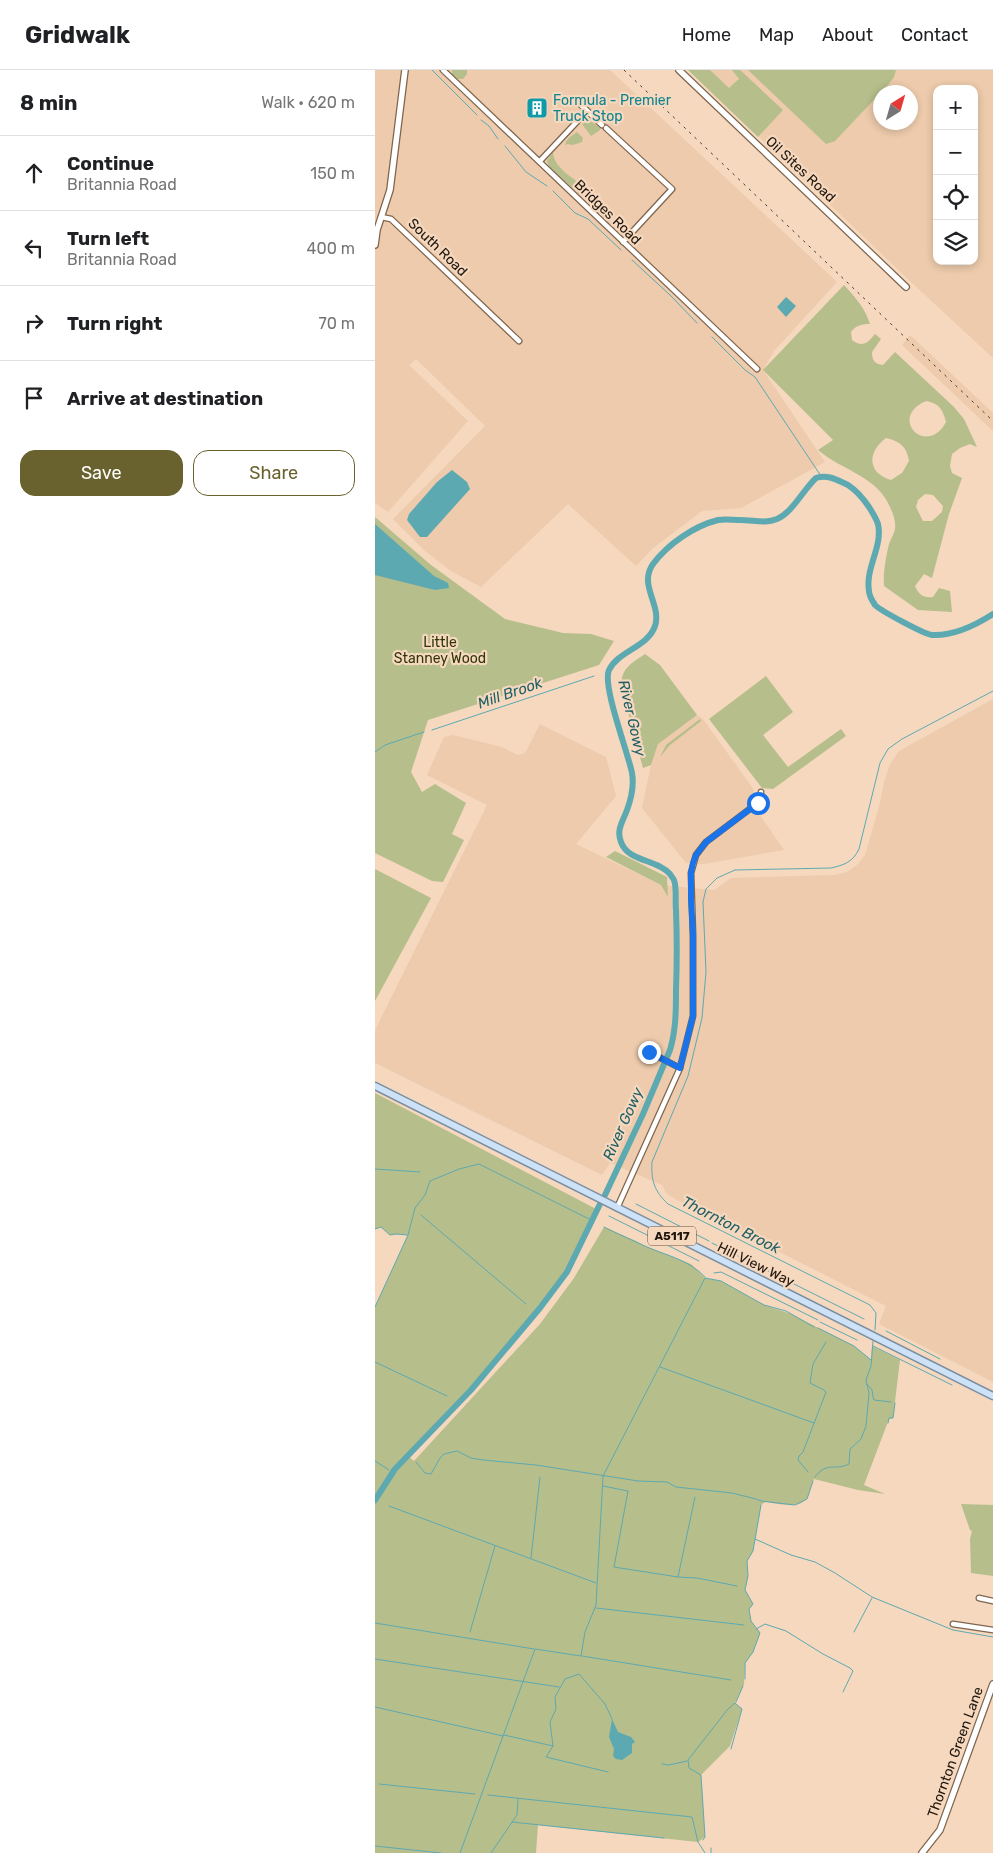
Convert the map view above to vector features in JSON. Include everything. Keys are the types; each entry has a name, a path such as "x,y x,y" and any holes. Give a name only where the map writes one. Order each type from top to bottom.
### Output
{"main road":[{"name":"Hill View Way","path":"375,1086 993,1396"}],"street":[{"path":"375,245 381,217 390,190 405,70"},
{"name":"Bridges Road","path":"443,70 757,370"},
{"name":"Oil Sites Road","path":"679,70 906,287"},
{"path":"580,104 672,189 623,242"},
{"path":"540,161 587,110"},
{"name":"South Road","path":"381,217 391,219 519,340"},
{"path":"617,1208 680,1068 693,1016 691,873 693,863 696,855 706,842 759,802 761,792"},
{"path":"649,1052 680,1068"},
{"path":"979,1598 993,1601"},
{"path":"953,1624 993,1630"},
{"name":"Thornton Green Lane","path":"922,1853 940,1830 993,1684"}],"shaded area":[{"path":"375,70 610,70 837,282 774,351 763,370 825,462 741,508 702,511 652,549 636,566 568,504 481,587 451,571 425,551 393,519 485,426 416,359 409,365 468,421 388,512 375,503"},
{"path":"689,70 993,70 993,358 911,282"},
{"path":"910,335 993,413 993,431 902,345"},
{"path":"993,699 993,1382 879,1324 886,1306 675,1199 666,1193 662,1185 610,1163 602,1175 375,1063 375,1030 487,805 427,775 444,737 453,735 502,747 518,755 525,753 540,724 606,757 616,796 576,844 661,885 714,890 731,878 834,875 847,872 857,865 865,855 884,782 890,764 899,751"},
{"path":"697,715 703,719 754,790 751,802 784,850 704,864 686,863 642,808 651,765 658,744"}],"green space":[{"path":"452,70 467,70 467,74 463,79 458,79 452,74"},
{"path":"688,70 710,70 729,88 739,79 732,70 740,70 783,110 758,137"},
{"path":"748,70 896,70 894,77 888,85 873,85 873,101 835,141 826,144"},
{"path":"586,121 592,122 600,130 591,136 582,124"},
{"path":"577,132 583,138 582,142 565,146 568,139"},
{"path":"553,152 556,163 560,168 585,187 584,193 579,194 549,166 547,161"},
{"path":"844,285 856,298 870,324 857,326 851,332 852,340 862,344 870,340 875,334 881,339 872,352 875,362 883,365 895,352 954,407 964,419 977,447 970,444 952,454 950,466 952,473 962,478 949,514 932,578 924,574 915,586 920,594 927,597 933,597 939,588 950,591 952,612 918,610 884,586 884,570 889,544 894,533 895,521 884,497 868,481 818,450 833,440 763,370","holes":["926,401 934,403 940,408 946,422 938,432 929,436 921,436 910,425 910,417 915,408","886,438 895,441 905,448 908,456 909,461 902,473 891,480 877,472 872,462 875,449","925,494 933,495 943,506 942,512 932,521 923,521 916,507 918,500"]},
{"name":"Little Stanney Wood","path":"375,517 431,565 505,619 563,633 591,634 614,641 599,665 428,720 411,772 422,792 435,784 466,803 452,834 464,840 443,882 432,881 375,853"},
{"path":"645,654 660,665 697,715 658,744 651,765 643,768 621,680 625,670"},
{"path":"766,676 793,712 763,735 788,767 841,729 846,736 773,789 762,788 709,719"},
{"path":"700,719 701,721 670,745 660,757 666,745"},
{"path":"615,851 667,877 668,897 661,885 606,857"},
{"path":"375,869 431,898 375,1001"},
{"path":"375,1093 598,1210 567,1272 540,1308 471,1390 408,1456 414,1461 540,1324 574,1278 604,1227 691,1264 705,1278 721,1281 764,1305 791,1314 854,1346 871,1360 872,1346 900,1360 893,1418 889,1419 864,1485 885,1494 858,1490 814,1479 804,1502 788,1505 765,1502 761,1505 753,1551 747,1561 748,1576 745,1590 753,1604 749,1609 751,1621 760,1633 753,1652 745,1663 744,1684 735,1703 742,1709 730,1746 701,1775 705,1837 698,1842 538,1825 536,1853 375,1853 375,1307 408,1235 390,1235 381,1227 375,1229"},
{"path":"961,1504 993,1505 993,1576 971,1573 970,1539 972,1531"}],"water":[{"path":"786,297 796,306 786,317 777,307"},
{"path":"452,470 467,482 470,489 427,537 420,537 407,520 409,514 437,482"},
{"path":"375,524 434,576 448,583 449,588 435,590 375,575"},
{"path":"612,1719 618,1732 631,1737 635,1742 632,1744 632,1753 622,1760 616,1759 613,1756 614,1749 609,1737"}],"waterway":[{"path":"432,70 477,115"},
{"path":"481,120 489,126 498,139"},
{"path":"505,146 526,172 547,186"},
{"path":"553,191 575,213 588,219 621,250"},
{"path":"632,260 697,323"},
{"path":"712,337 745,370 755,377 821,476"},
{"name":"River Gowy","path":"605,1195 643,1114 670,1050 675,1020 677,950 675,883 670,874 664,869 636,857 625,849 621,842 619,833 630,801 633,777 612,704 608,678 609,670 613,664 646,639 655,626 656,610 648,580 653,564 682,537 709,523 718,520 764,522 777,519 793,506 816,478 828,477 848,485 857,492 869,507 878,524 878,541 868,582 870,594 875,605 903,622 932,635 948,634 964,629 993,614"},
{"name":"Mill Brook","path":"432,730 594,676"},
{"name":"Thornton Brook","path":"875,1330 876,1313 870,1305 668,1204 654,1185 652,1162 688,1076 702,1018 706,972 703,902 706,889 717,878 735,870 831,868 848,862 859,849 880,763 888,749 902,739 993,691"},
{"name":"Mill Brook","path":"375,752 385,745 424,732"},
{"path":"375,1307 408,1235 415,1208 425,1195 430,1181 459,1169 479,1164 593,1221"},
{"path":"375,1169 420,1172"},
{"name":"River Gowy","path":"375,1500 395,1469 471,1390 540,1308 567,1272 600,1204"},
{"path":"636,1204 709,1241"},
{"path":"421,1215 526,1304"},
{"path":"609,1216 699,1261"},
{"path":"375,1229 381,1227 390,1235 407,1235"},
{"path":"604,1227 685,1262 705,1277"},
{"path":"712,1243 864,1319"},
{"path":"714,1273 721,1272 818,1320"},
{"path":"460,1853 535,1649 581,1656 585,1632 596,1605 603,1476 705,1278 721,1281 764,1305 786,1311 814,1327"},
{"path":"820,1322 857,1340"},
{"path":"818,1328 854,1346 871,1360"},
{"path":"886,1331 940,1359"},
{"name":"Thornton Brook","path":"815,1477 823,1469 849,1464 850,1449 861,1439 866,1426 869,1393 866,1380 871,1366 873,1341"},
{"path":"808,1472 798,1460 803,1452 826,1392 810,1383 813,1364 826,1342"},
{"path":"873,1346 952,1385"},
{"path":"375,1362 447,1396"},
{"path":"660,1367 814,1423"},
{"path":"866,1384 872,1390 874,1400 891,1402"},
{"path":"888,1423 889,1418 893,1418 895,1403"},
{"name":"Thornton Brook","path":"416,1462 425,1473 431,1474 444,1454 457,1451 471,1458 483,1460 536,1465 638,1481 667,1482 676,1487 732,1493 761,1501 795,1505 807,1499 813,1481"},
{"path":"375,1461 389,1470"},
{"path":"531,1558 540,1477"},
{"path":"603,1486 628,1491 614,1567 678,1577 697,1578 737,1586"},
{"path":"678,1577 695,1497"},
{"path":"745,1679 745,1663 753,1652 760,1633 751,1621 749,1609 753,1604 745,1590 748,1576 747,1561 753,1551 761,1505"},
{"path":"389,1506 596,1583"},
{"path":"755,1539 791,1555 815,1562 872,1597 953,1630 993,1637"},
{"path":"470,1632 495,1546"},
{"path":"854,1632 872,1598"},
{"path":"596,1608 744,1625"},
{"path":"375,1623 534,1649"},
{"path":"756,1629 765,1624 786,1631 850,1668 853,1671 843,1692"},
{"path":"582,1656 731,1680"},
{"path":"375,1659 559,1687"},
{"path":"553,1746 550,1722 556,1709 555,1697 565,1679 579,1674 605,1704 612,1719"},
{"path":"736,1702 743,1686"},
{"path":"703,1840 705,1837 701,1775 689,1768 688,1760 728,1709 735,1703 742,1709 731,1749"},
{"path":"375,1707 503,1736"},
{"path":"504,1735 553,1746 546,1757 608,1772"},
{"path":"662,1764 669,1765 687,1761"},
{"path":"379,1784 475,1794"},
{"path":"488,1795 692,1817 698,1842 705,1853"},
{"path":"491,1853 517,1815 518,1799"},
{"path":"512,1822 664,1838"},
{"path":"375,1846 441,1853"},
{"path":"711,1848 711,1853"}],"railway":[{"path":"624,70 993,421"}],"place":[{"name":"Formula - Premier Truck Stop","path":"537,108"}],"route":[{"path":"649,1052 680,1068 693,1016 691,873 696,855 706,842 758,803"}]}
